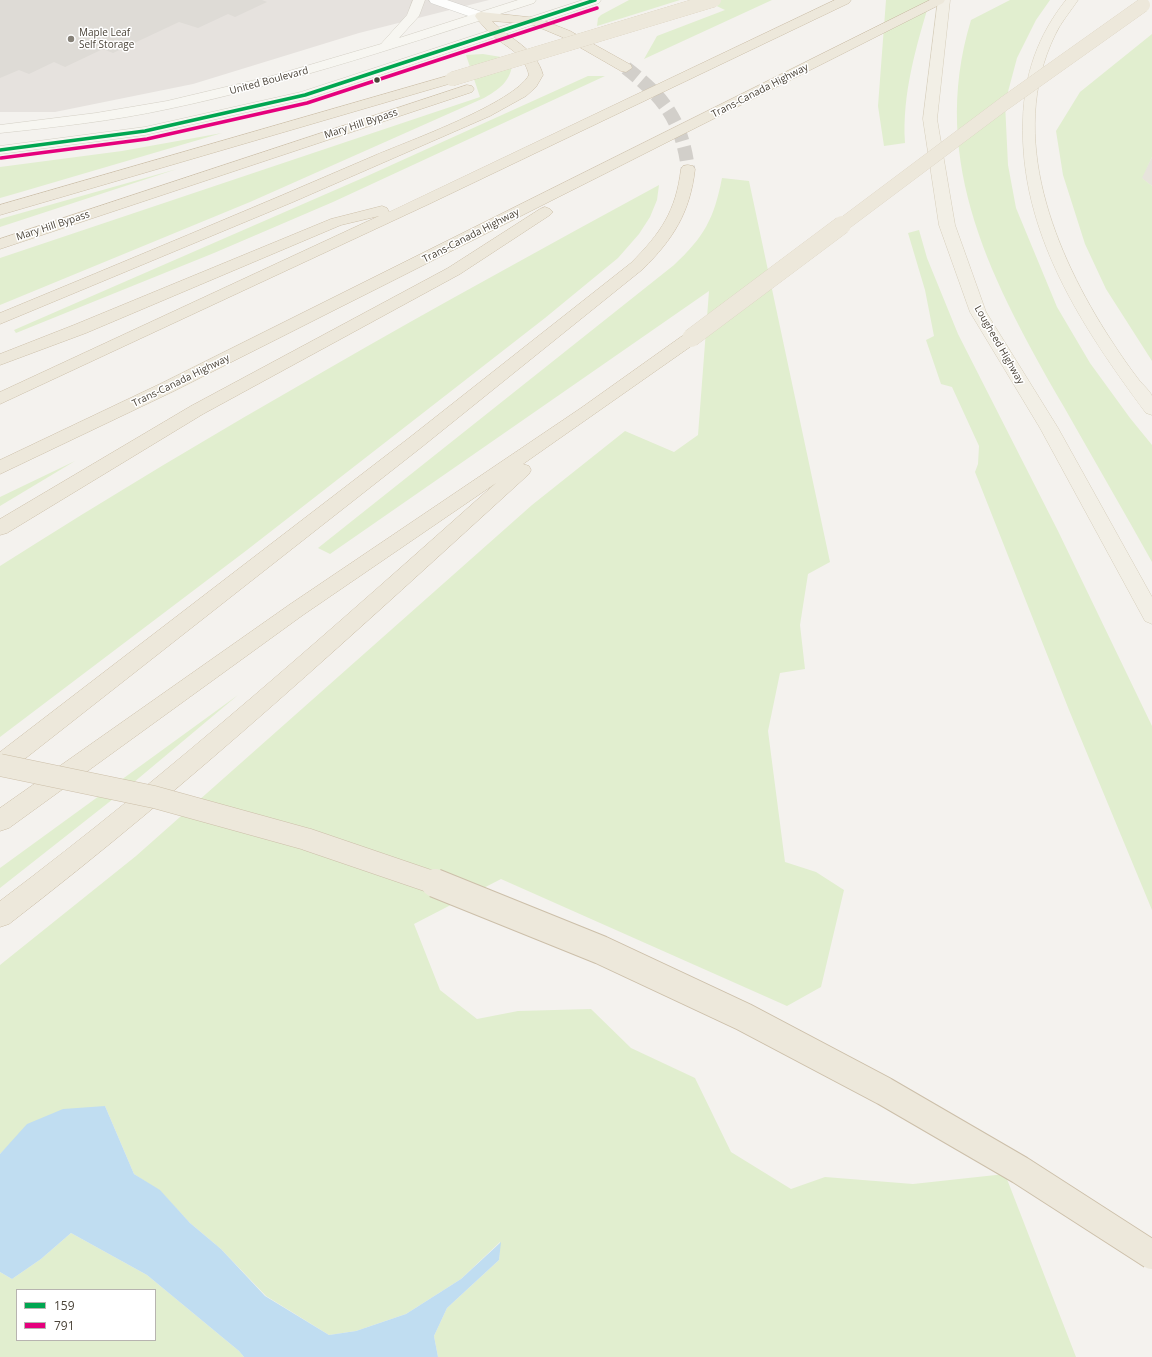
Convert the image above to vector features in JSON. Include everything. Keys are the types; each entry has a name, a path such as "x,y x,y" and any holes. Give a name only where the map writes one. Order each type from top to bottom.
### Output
{"highway":[{"path":"0,210 635,26 714,0"},
{"path":"508,75 650,27 720,0"},
{"path":"0,399 424,202 845,0"},
{"name":"Trans-Canada Highway","path":"0,468 168,387 939,0"},
{"path":"0,821 296,610 588,412 691,338 1005,103 1146,2"},
{"path":"481,16 533,21 566,34 626,68"},
{"path":"0,319 281,202 504,103 521,93 531,84 536,75 535,68 527,55 497,32 481,16"},
{"name":"Mary Hill Bypass","path":"0,244 481,84"},
{"path":"0,528 197,410 454,271 646,148"},
{"path":"0,765 416,442 637,266 665,237 674,222 683,203 687,185 688,169"},
{"path":"0,360 80,329 336,222 424,202"},
{"path":"0,916 110,831 262,702 588,412"},
{"path":"0,765 127,791 305,840 454,890 571,936 724,1007 900,1100 1002,1160 1152,1255"}],"main road":[{"path":"386,46 413,16 419,0"},
{"name":"United Boulevard","path":"0,129 74,120 189,101 309,71 530,0"},
{"name":"United Boulevard","path":"0,150 78,141 145,131 305,95 595,0"},
{"name":"Lougheed Highway","path":"944,0 930,119 946,225 978,312 1049,428 1152,616"},
{"path":"1072,0 1057,20 1039,56 1031,88 1028,144 1031,169 1045,225 1072,287 1114,357 1152,409"}],"street":[{"path":"435,0 481,16"}],"shaded area":[{"path":"0,0 489,0 359,33 193,84 55,112 0,112"},
{"path":"1152,157 1152,186 1141,178"}],"green space":[{"path":"629,0 680,0 597,26 598,18 601,15"},
{"path":"704,0 772,0 644,59 657,36 725,10"},
{"path":"886,0 930,0 911,71 906,107 905,143 884,146 878,106"},
{"path":"1010,0 1050,0 1036,20 1017,58 1005,103 1008,165 1016,208 1057,307 1090,363 1130,418 1152,445 1152,562 1038,361 1014,315 992,269 975,222 963,174 957,124 959,73 971,20"},
{"path":"1152,34 1152,157 1142,178 1152,186 1152,361 1106,289 1085,244 1063,175 1056,131 1080,92"},
{"path":"483,54 501,57 512,65 506,81 494,92 484,98 250,202 0,305 0,258 480,97 466,55"},
{"path":"588,76 605,76 333,202 214,253 16,333 14,330 365,177"},
{"path":"222,133 0,198 0,167 122,151"},
{"path":"177,169 0,227 0,219"},
{"path":"722,178 749,181 830,562 808,574 800,625 805,669 780,673 768,731 785,862 816,872 844,890 821,987 787,1006 501,879 414,924 440,990 477,1019 518,1011 591,1009 631,1048 695,1078 731,1152 791,1189 825,1177 913,1184 1005,1174 1076,1357 438,1357 434,1336 447,1308 499,1260 500,1242 461,1279 406,1314 356,1331 329,1335 266,1296 221,1249 190,1223 160,1191 134,1174 105,1106 12,1142 0,1154 0,965 136,856 532,505 625,431 674,452 698,435 709,291 330,554 318,548 674,265 693,245 706,226 715,205"},
{"path":"659,185 657,200 650,217 639,234 618,258 545,318 247,550 0,737 0,566 162,466 326,370 492,276"},
{"path":"919,230 927,258 958,334 1058,531 1152,726 1152,910 1069,710 975,472 978,464 979,446 952,387 941,384 926,340 934,336 925,290 908,233"},
{"path":"75,461 0,506 0,497"},
{"path":"238,695 127,788 0,888 0,868"},
{"path":"71,1233 147,1275 239,1351 244,1357 0,1357 0,1272 12,1279 41,1259"}],"water":[{"path":"105,1106 134,1174 160,1190 190,1223 221,1249 265,1296 329,1335 356,1331 406,1314 461,1279 501,1242 499,1260 447,1308 434,1336 438,1357 244,1357 239,1351 147,1275 71,1233 41,1259 12,1279 0,1272 0,1154 27,1124 63,1109"}],"building":[{"name":"Maple Leaf Self Storage","path":"0,0 262,0 267,2 235,17 228,14 198,28 179,22 113,53 103,49 65,67 54,62 29,74 19,70 0,78"}],"tunnel":[{"path":"626,68 651,89 669,111 681,137 688,169"}],"transit line":[{"name":"159","path":"0,150 145,131 305,95 595,0"},
{"name":"791","path":"1,158 147,139 307,103 597,8"}],"place":[{"name":"Maple Leaf Self Storage","path":"71,39"}]}
